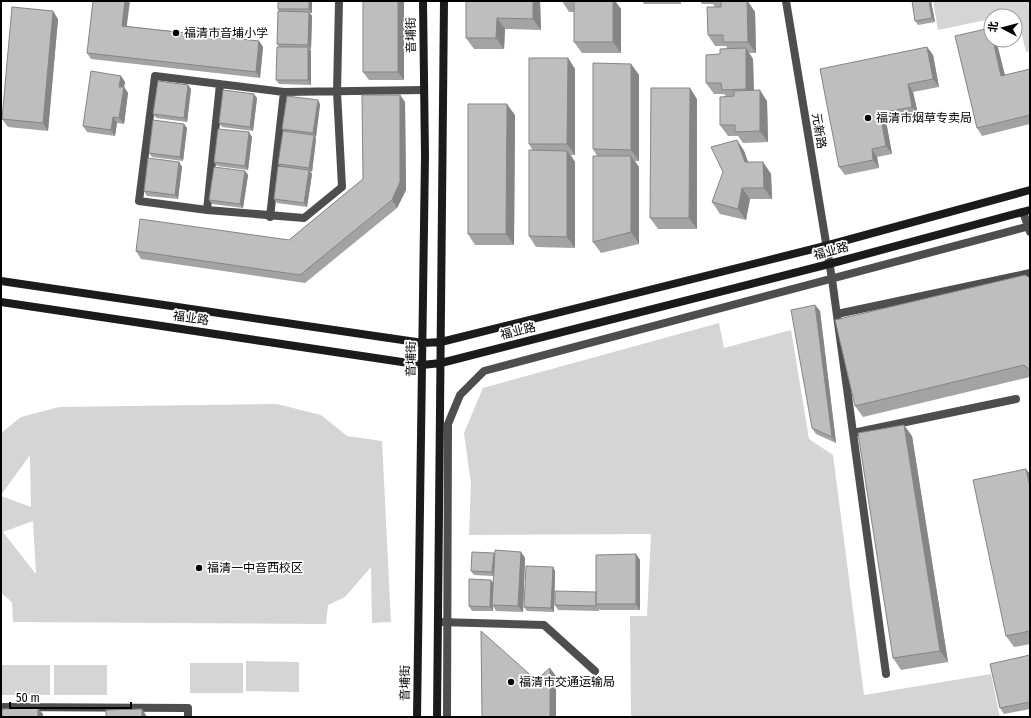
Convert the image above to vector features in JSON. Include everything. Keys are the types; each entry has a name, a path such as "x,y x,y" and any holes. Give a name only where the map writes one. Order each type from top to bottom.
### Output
{"street":[{"path":"339,1 337,92 342,187 304,218 270,217 139,201 155,76 284,92 337,92 424,90"},
{"name":"音埔街","path":"417,717 423,343 423,1"},
{"path":"444,1 441,363 443,622 447,717"},
{"name":"元新路","path":"786,1 825,246 832,279 886,674"},
{"path":"207,210 220,84"},
{"path":"270,217 284,92"},
{"name":"福业路","path":"1,281 423,343 442,342 825,246 1030,190"},
{"path":"437,717 443,622 448,424 460,395 484,371 1029,228 1026,211"},
{"name":"福业路","path":"1,302 422,364 441,363 829,264 1026,211"},
{"path":"837,314 1030,273"},
{"path":"853,433 1016,399"},
{"path":"443,622 544,625 594,672"},
{"path":"1,707 188,708 188,717"}],"shaded area":[{"path":"933,1 1030,1 1030,51 1026,52 1023,39 1023,8 983,8 983,21 938,30"},
{"path":"719,323 724,348 791,330 809,439 833,455 864,695 991,674 1000,717 631,717 630,616 647,616 651,534 469,535 471,484 464,433 483,388"},
{"path":"277,404 321,415 347,436 382,441 391,622 372,623 371,567 345,597 328,605 326,624 13,622 12,602 1,593 1,496 31,507 30,455 1,495 1,433 21,417 59,407","holes":["33,521 35,573 3,532"]},
{"path":"246,661 299,662 299,692 246,691"},
{"path":"190,663 243,663 243,693 190,693"},
{"path":"1,665 50,665 50,695 1,695"},
{"path":"54,665 107,665 107,695 54,695"}],"building":[{"path":"93,1 125,1 122,26 259,41 256,72 87,53"},
{"path":"278,1 309,1 309,9 278,9"},
{"path":"363,1 398,1 398,72 363,72"},
{"path":"466,1 533,1 533,19 497,18 496,38 466,38"},
{"path":"574,1 613,1 613,42 574,42"},
{"path":"721,1 747,1 748,42 723,42 723,35 708,35 707,7 721,7"},
{"path":"912,1 929,1 932,18 915,21"},
{"path":"12,7 53,11 43,123 2,119"},
{"path":"278,11 309,12 308,45 277,44"},
{"path":"983,30 983,48 995,48 1001,76 1030,69 1030,115 977,128 955,36"},
{"path":"277,47 308,47 308,80 276,80"},
{"name":"福清市烟草专卖局","path":"927,47 933,79 908,84 912,107 880,113 886,146 872,149 873,160 839,167 820,69"},
{"path":"746,48 746,89 722,90 721,83 706,83 706,55 720,54 720,49"},
{"path":"529,58 568,58 567,144 529,144"},
{"path":"593,63 631,64 631,150 593,149"},
{"path":"91,71 121,76 119,87 124,87 119,118 113,117 111,130 83,126"},
{"path":"158,81 188,85 184,118 153,114"},
{"path":"651,88 690,88 689,218 650,218"},
{"path":"223,90 254,94 250,127 219,123"},
{"path":"760,90 760,131 735,132 735,125 720,125 720,97 734,96 734,91"},
{"path":"362,95 400,95 400,182 392,200 300,275 136,251 140,219 289,240 363,179"},
{"path":"287,96 318,100 313,133 282,129"},
{"path":"468,104 507,104 506,234 468,234"},
{"path":"153,120 184,124 180,157 149,153"},
{"path":"218,129 249,132 245,166 214,162"},
{"path":"283,131 314,135 309,168 278,164"},
{"path":"737,140 745,162 763,162 764,188 742,188 738,209 712,202 723,172 711,147"},
{"path":"529,150 567,151 567,237 529,236"},
{"path":"593,156 631,156 631,232 593,242"},
{"path":"148,158 179,162 175,195 144,191"},
{"path":"278,166 309,170 304,203 274,199"},
{"path":"214,167 245,171 240,204 209,200"},
{"path":"1025,275 1030,278 1030,370 1024,365 855,406 835,320"},
{"path":"815,305 832,437 812,428 791,310"},
{"path":"904,425 940,651 893,658 858,433"},
{"path":"1026,469 1030,487 1030,631 1006,636 973,480"},
{"path":"495,550 521,552 518,606 492,605"},
{"path":"472,552 494,553 492,572 471,571"},
{"path":"636,554 636,604 596,604 596,555"},
{"path":"526,566 553,567 551,608 524,607"},
{"path":"469,579 491,580 490,607 469,606"},
{"path":"555,591 596,592 596,606 555,605"},
{"name":"福清市交通运输局","path":"481,631 536,680 550,668 550,717 482,717"},
{"path":"1030,655 1030,702 1000,708 990,664"},
{"path":"38,708 38,717 2,717 2,709"},
{"path":"142,709 142,717 106,717 106,710"}],"place":[{"name":"福清市音埔小学","path":"176,33"},
{"name":"福清市烟草专卖局","path":"868,118"},
{"name":"福清一中音西校区","path":"199,568"},
{"name":"福清市交通运输局","path":"511,682"}]}
